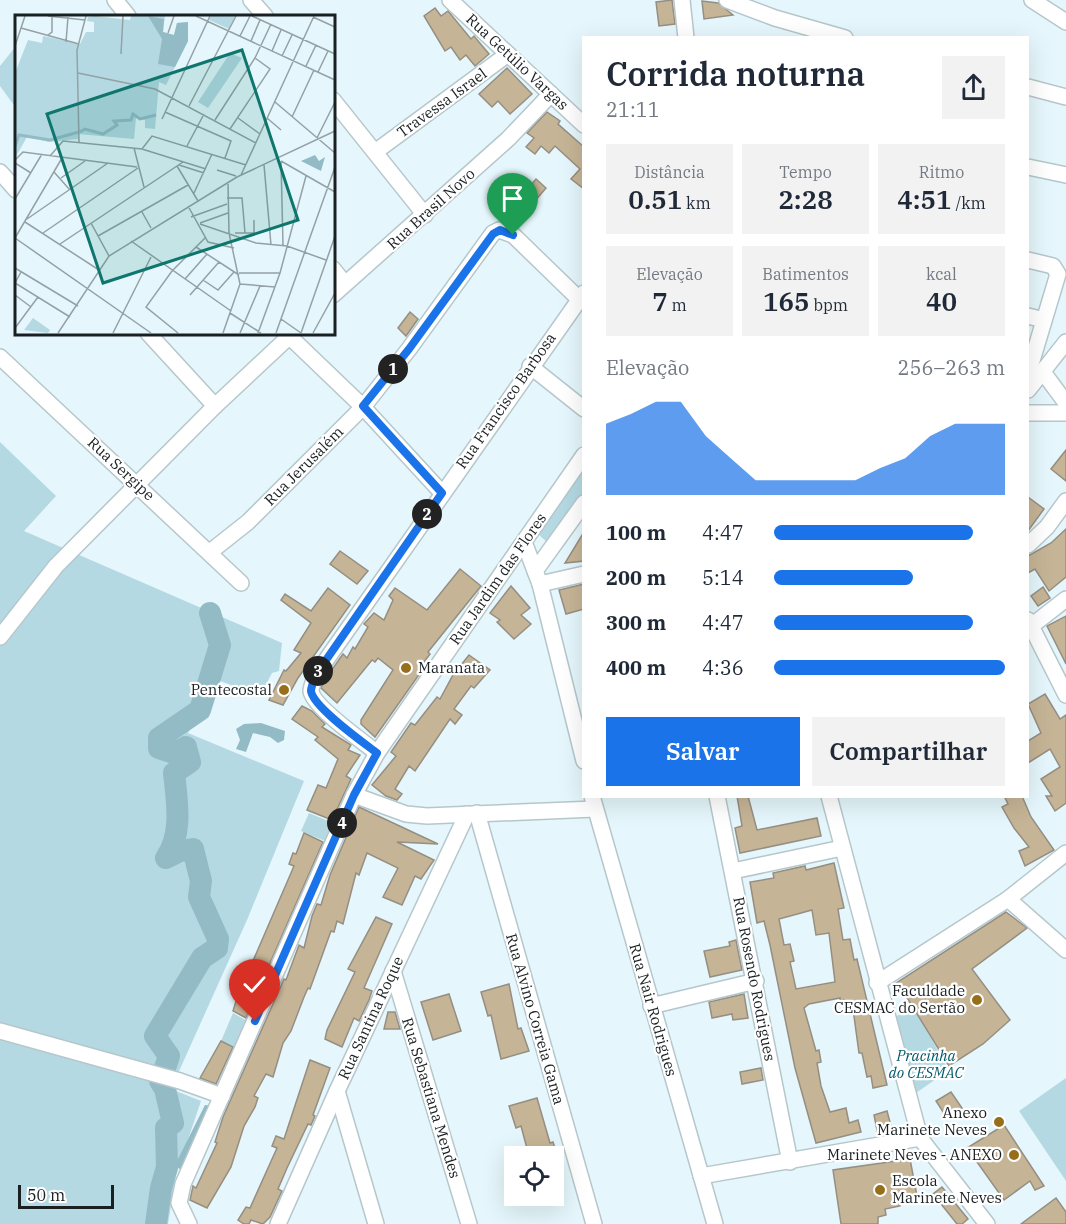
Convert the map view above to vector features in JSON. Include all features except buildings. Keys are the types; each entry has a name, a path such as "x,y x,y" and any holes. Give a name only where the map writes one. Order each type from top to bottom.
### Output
{"street":[{"path":"115,0 127,15"},
{"path":"251,0 264,15"},
{"name":"Rua Getúlio Vargas","path":"450,0 582,123"},
{"path":"682,0 686,36"},
{"path":"727,0 775,18 838,36"},
{"path":"1032,0 1066,22"},
{"name":"Travessa Israel","path":"375,152 508,54"},
{"path":"1029,87 1066,97"},
{"name":"Rua Brasil Novo","path":"334,294 508,139 551,94"},
{"path":"334,101 424,215"},
{"path":"1029,167 1066,175"},
{"path":"0,172 15,189"},
{"name":"Rua Jerusalém","path":"210,552 248,522 363,406 409,349 493,234 500,230 513,235 581,296"},
{"path":"1029,260 1056,268 1058,274 1029,371"},
{"path":"334,270 345,284"},
{"name":"Rua Francisco Barbosa","path":"377,753 326,712 311,690 317,673 581,296"},
{"path":"1029,316 1044,320"},
{"path":"149,334 215,406"},
{"path":"0,637 56,566 215,406 291,335 363,406 442,493"},
{"path":"1029,389 1066,342"},
{"name":"Rua Sergipe","path":"0,357 241,583"},
{"path":"530,366 582,407"},
{"path":"1043,372 1066,403"},
{"path":"1029,413 1066,413"},
{"name":"Rua Jardim das Flores","path":"189,1224 179,1203 183,1184 354,795 377,753 582,458"},
{"path":"1029,544 1047,528 1066,501"},
{"name":"Rua Jardim das Flores","path":"537,577 582,506"},
{"path":"524,542 537,577 582,753"},
{"path":"537,577 582,574"},
{"path":"1066,599 1029,624 1066,695"},
{"path":"354,795 406,814 472,813 594,803"},
{"name":"Rua Rosendo Rodrigues","path":"717,798 756,981 790,1162"},
{"path":"830,798 920,1138 981,1222"},
{"name":"Rua Nair Rodrigues","path":"594,803 715,1224"},
{"name":"Rua Santina Roque","path":"278,1224 393,971 472,813"},
{"name":"Rua Alvino Correia Gama","path":"472,813 594,1224"},
{"path":"732,871 842,848"},
{"path":"877,983 1008,899 1066,853"},
{"path":"1008,899 1066,950"},
{"name":"Rua Sebastiana Mendes","path":"393,971 469,1224"},
{"path":"651,1006 756,981"},
{"path":"0,1031 180,1081 222,1096"},
{"path":"337,1091 376,1224"},
{"path":"701,1176 920,1138"}],"green space":[{"path":"15,47 15,107 0,86 0,66"},
{"path":"0,442 56,496 24,531 282,643 279,671 272,673 260,696 215,679 188,733 304,781 247,920 171,1089 201,1101 176,1175 168,1224 0,1224"},
{"path":"582,467 582,496 549,544 537,533"},
{"path":"309,813 333,823 325,841 301,831"},
{"name":"Pracinha do CESMAC","path":"912,1005 949,1070 916,1093 893,1019"},
{"path":"233,1013 249,1022 237,1049 221,1041"},
{"path":"1066,1078 1066,1181 1019,1111"}],"shaded area":[{"path":"261,723 285,731 284,740 278,743 270,737 253,733 246,752 236,749 240,740 236,729 244,724"},
{"path":"205,1105 213,1106 182,1171 175,1165"}],"waterway":[{"path":"164,1071 169,1056 155,1036 202,958 217,948 218,939 199,897 201,881 193,849 180,851 166,858 175,839 177,828 174,773 190,762 186,747 174,753 159,748 159,738 200,710 220,645 210,613"},
{"path":"156,1224 161,1188 167,1167 166,1128 173,1123 165,1089 160,1081"}],"place":[{"name":"Maranata","path":"406,668"},
{"name":"Pentecostal","path":"284,690"},
{"name":"Faculdade CESMAC do Sertão","path":"977,1000"},
{"name":"Anexo Marinete Neves","path":"999,1122"},
{"name":"Marinete Neves - ANEXO","path":"1014,1155"},
{"name":"Escola Marinete Neves","path":"880,1190"}],"route":[{"path":"255,1021 354,795 377,753 326,712 313,697 311,690 317,673 442,493 363,406 409,349 493,234 500,230 513,235"}]}
